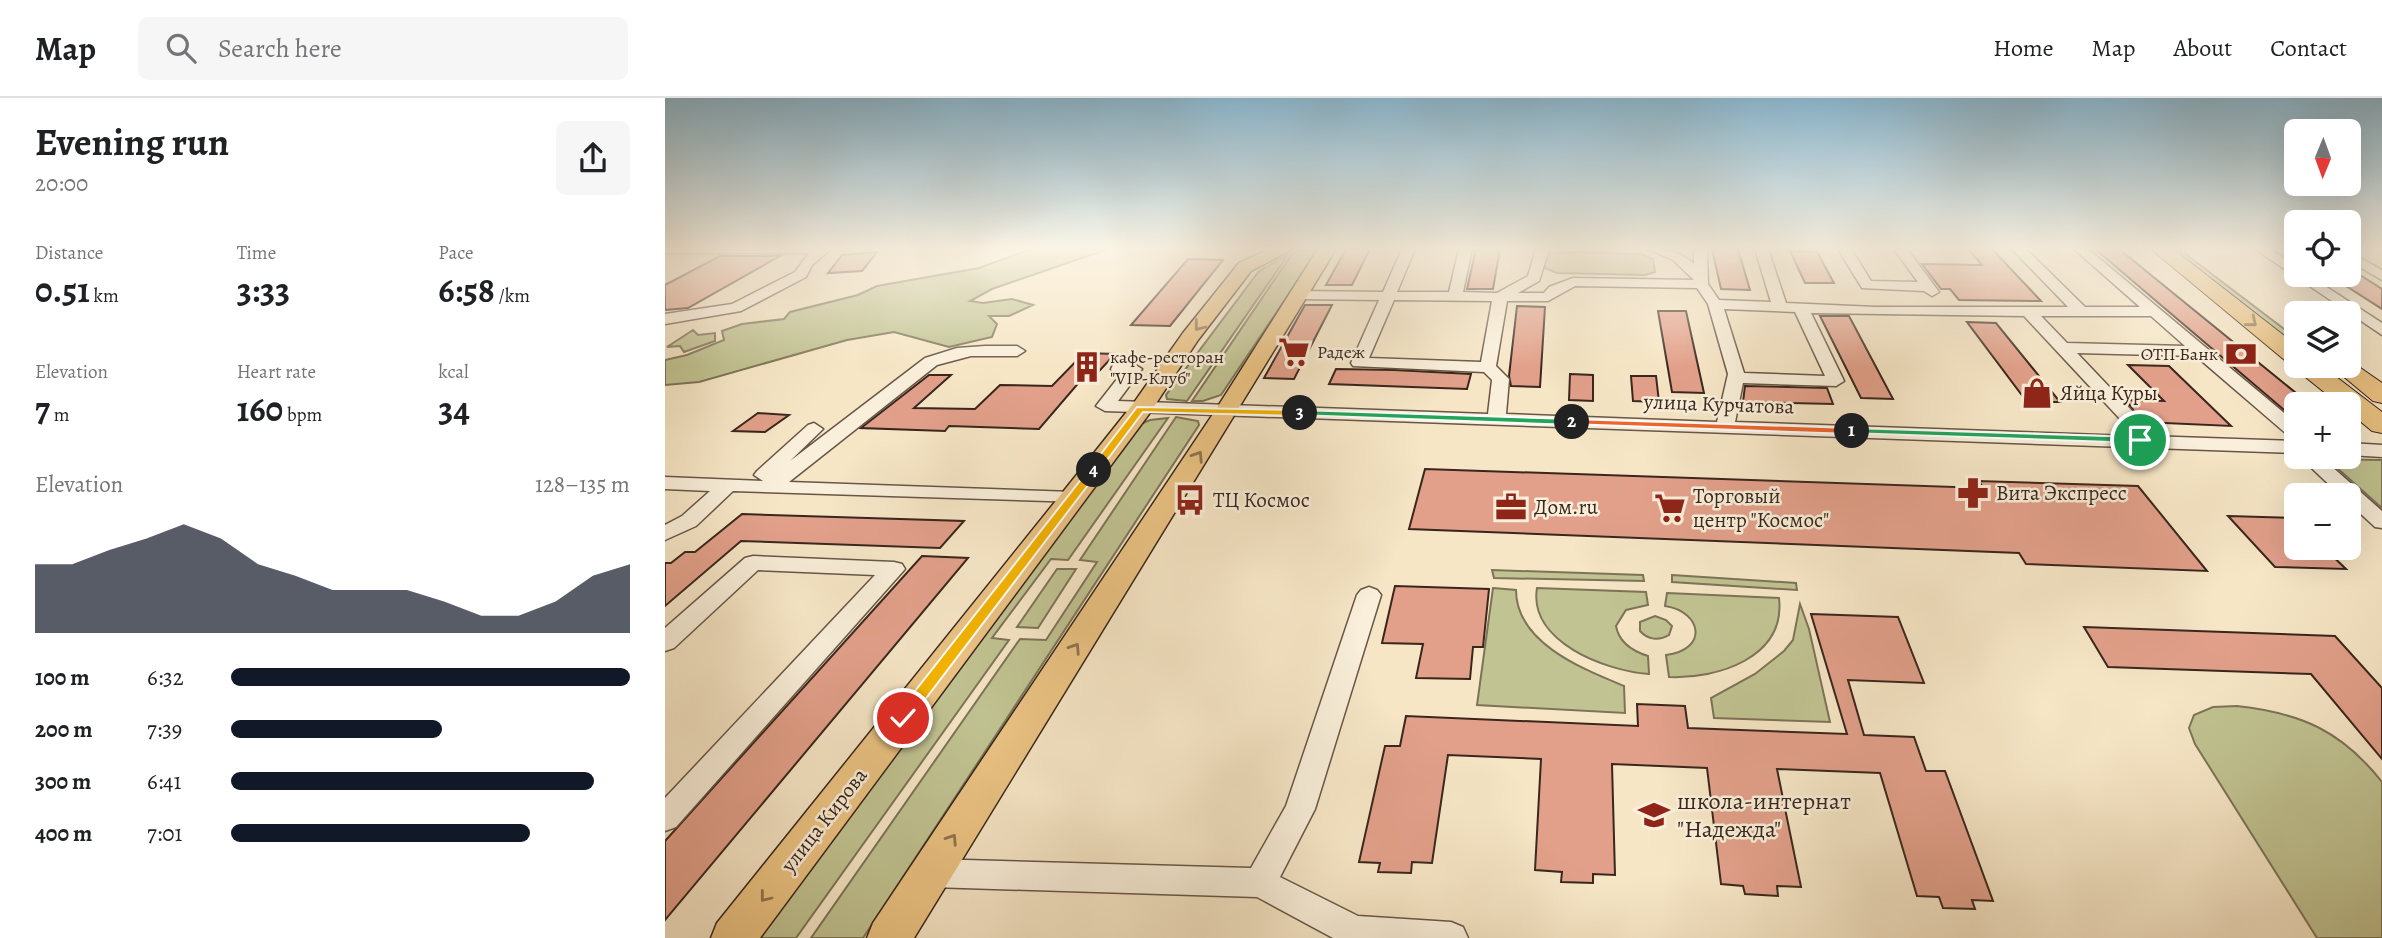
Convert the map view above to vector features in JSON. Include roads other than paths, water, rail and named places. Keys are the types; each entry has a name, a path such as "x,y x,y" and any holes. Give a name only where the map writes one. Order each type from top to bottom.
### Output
{"highway":[{"path":"2210,288 2284,347"},
{"path":"2239,288 2284,322"},
{"path":"2322,378 2382,425"},
{"path":"2359,378 2382,395"}],"main road":[{"name":"улица Кирова","path":"733,938 1073,498 1114,392 1190,337 1228,288"},
{"path":"889,938 1303,288"}],"street":[{"path":"665,319 736,308 774,288"},
{"path":"1391,288 1359,363 1488,366 1501,379 1496,419"},
{"path":"1455,295 1457,288"},
{"path":"1500,297 1516,288"},
{"path":"1299,295 1548,297 1558,288"},
{"path":"1705,288 1714,304 1735,378 1725,427"},
{"path":"1774,288 1780,306"},
{"path":"1928,288 1954,309"},
{"path":"2057,288 2080,311"},
{"path":"2125,288 2284,422"},
{"path":"2319,288 2382,330"},
{"path":"1488,366 1500,297"},
{"path":"1714,304 1875,311 1954,309 2152,312"},
{"path":"1735,378 1836,382 1800,306"},
{"path":"2027,310 2129,418 2140,440"},
{"path":"2064,348 2201,351"},
{"path":"762,487 906,382 920,366 940,355 964,351 1017,351"},
{"name":"улица Курчатова","path":"1114,392 1227,411 2284,446"},
{"path":"762,487 784,455 814,429"},
{"path":"2361,450 2382,451"},
{"path":"2323,469 2382,522"},
{"path":"665,483 1073,498"},
{"path":"665,533 689,521 728,485"},
{"path":"665,642 753,563 894,569 665,818"},
{"path":"1260,883 1300,809 1369,596"},
{"path":"931,873 1260,883 1355,932 1451,938"}],"place":[{"name":"Радеж","path":"1294,352"},
{"name":"ОТП Банк","path":"2241,354"},
{"name":"кафе-ресторан \"VIP-Клуб\"","path":"1087,367"},
{"name":"Яйца Куры","path":"2037,393"},
{"name":"Вита Экспресс","path":"1973,493"},
{"name":"ТЦ Космос","path":"1190,500"},
{"name":"Дом.ru","path":"1511,507"},
{"name":"Торговый центр \"Космос\"","path":"1670,508"},
{"name":"школа-интернат \"Надежда\"","path":"1654,815"}]}
